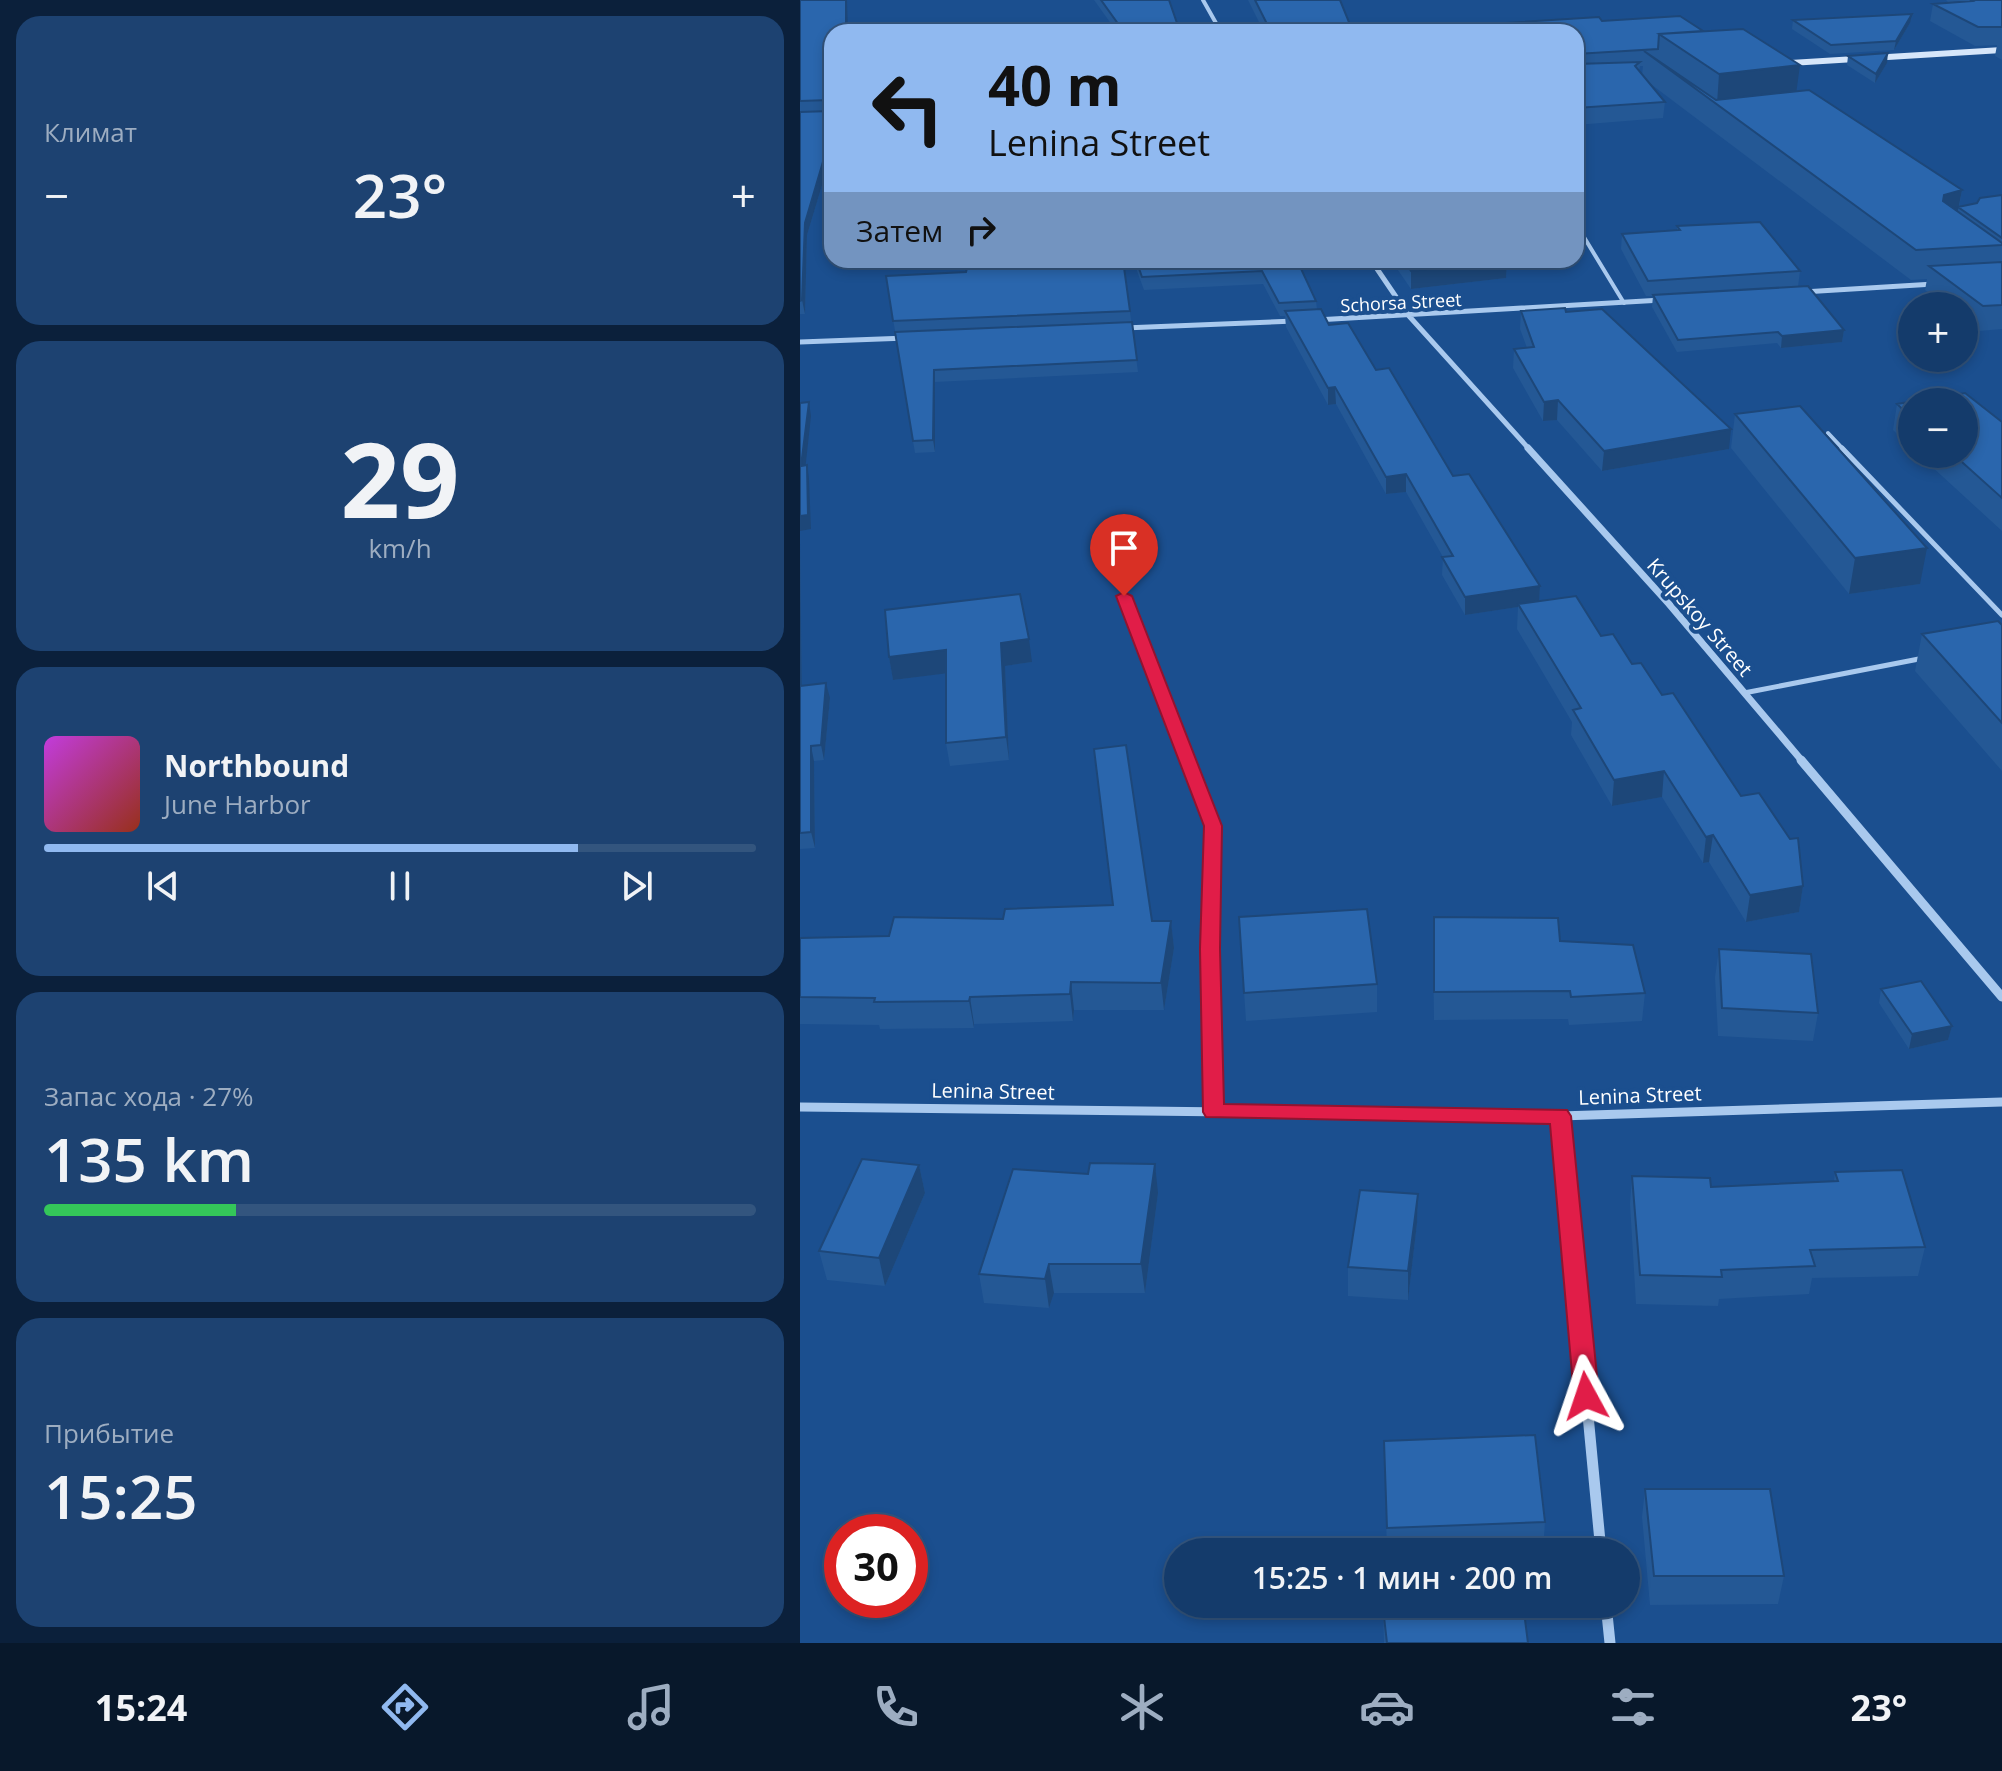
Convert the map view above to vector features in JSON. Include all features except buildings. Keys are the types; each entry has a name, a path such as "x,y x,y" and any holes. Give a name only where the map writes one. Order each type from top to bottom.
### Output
{"main road":[{"path":"1766,64 2002,50"}],"street":[{"path":"1203,0 1216,24"},
{"name":"Krupskoy Street","path":"1376,268 1409,316 1669,604 2002,997"},
{"path":"1797,292 1939,283"},
{"name":"Schorsa Street","path":"1113,329 1671,300"},
{"path":"800,342 909,338"},
{"name":"Lenina Street","path":"800,1107 1560,1116 2002,1102"},
{"path":"1560,1116 1600,1538"},
{"path":"1607,1618 1610,1643"}],"lane":[{"path":"1584,237 1624,303"},
{"path":"1828,433 2002,615"},
{"path":"1124,596 1213,826 1210,949 1214,1112"},
{"path":"1744,693 1926,658"}],"route":[{"path":"1124,596 1213,826 1210,949 1214,1112 1560,1116 1586,1396"}]}
